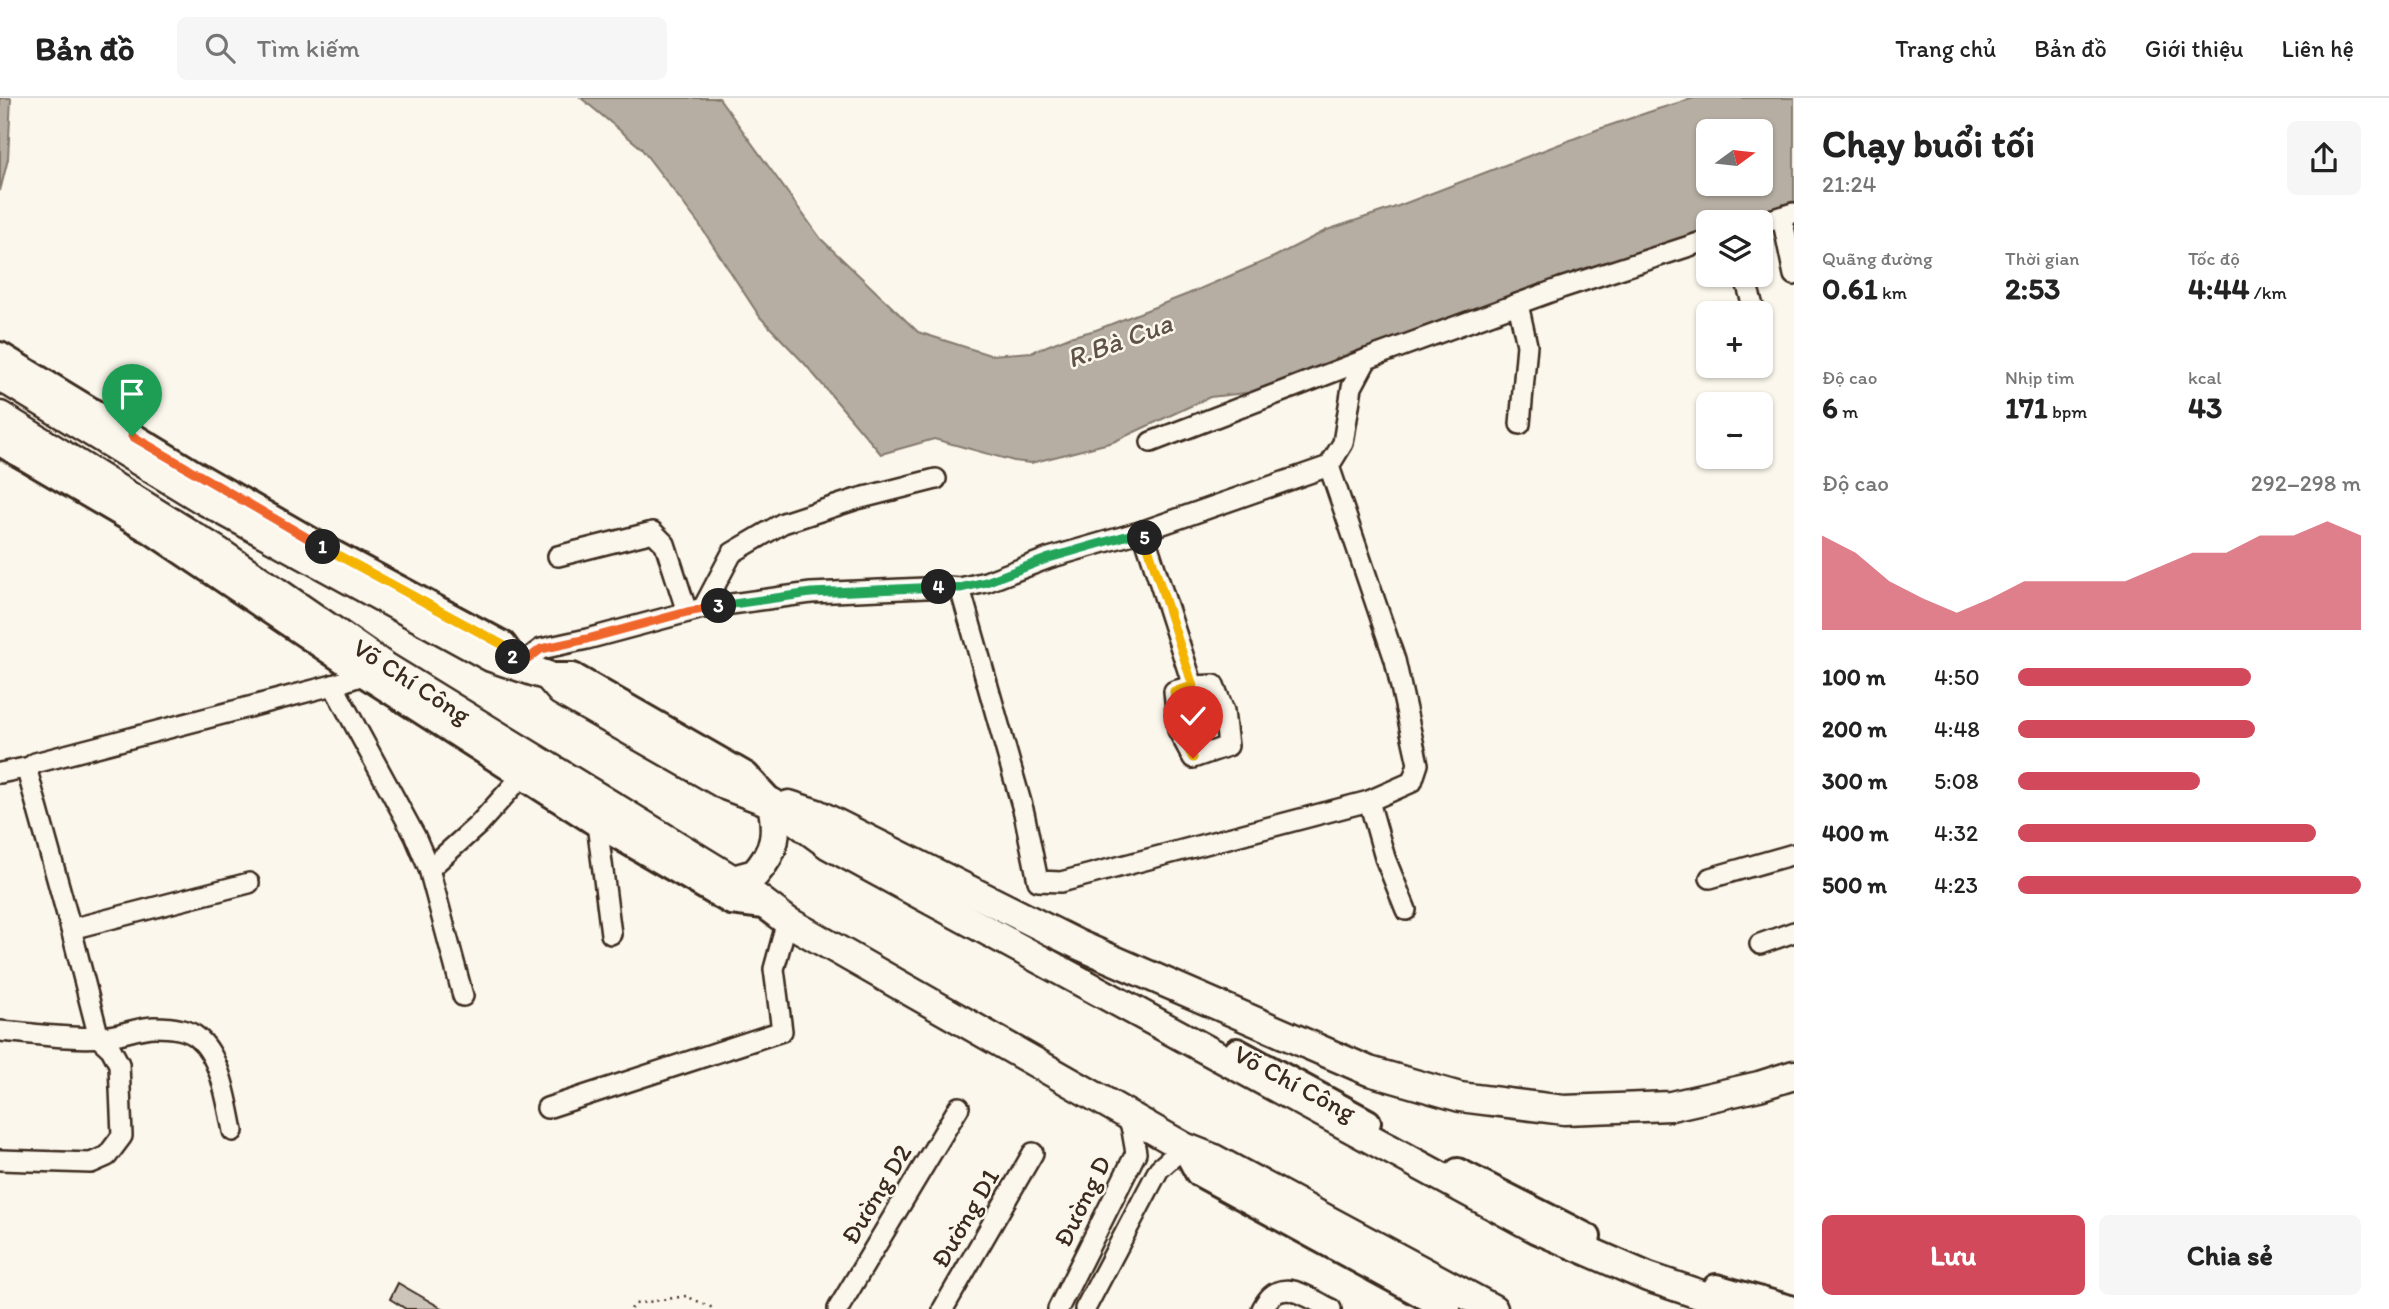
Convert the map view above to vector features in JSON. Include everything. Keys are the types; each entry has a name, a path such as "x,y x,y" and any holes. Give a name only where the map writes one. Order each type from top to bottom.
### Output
{"highway":[{"name":"Võ Chí Công","path":"0,376 64,405 202,499 491,657 548,676 561,691 727,786 772,803 829,845 1537,1229 1648,1277 1743,1309"},
{"name":"Võ Chí Công","path":"0,416 56,464 220,553 376,671 603,814 733,880 776,914 1184,1147 1212,1158 1468,1306"},
{"path":"733,880 755,874 770,852 776,837 772,803 793,806 817,814 1079,945 1369,1071 1460,1097 1564,1110 1671,1105 1794,1076"},
{"path":"776,914 766,887 771,871 793,838 810,831"}],"main road":[{"path":"0,355 64,405"},
{"path":"0,443 56,464"},
{"name":"Võ Chí Công","path":"603,814 731,902 776,914"},
{"name":"Võ Chí Công","path":"810,831 822,830 839,835 1419,1151 1576,1232 1674,1275 1793,1309"}],"street":[{"path":"1788,215 1794,275"},
{"path":"1151,443 1367,359 1518,304 1696,244"},
{"path":"1518,304 1527,345 1520,424"},
{"path":"519,666 541,649 695,610 811,593 960,588 986,582 1049,558 1143,531 1329,466 1343,443 1352,387 1367,359"},
{"path":"960,588 1024,813 1038,881 1061,882 1369,802 1412,782 1418,764 1395,660 1329,466"},
{"path":"695,610 732,553 783,523 857,499 936,479"},
{"path":"1143,531 1193,686"},
{"path":"558,556 653,532 665,544 695,610"},
{"path":"0,774 333,685 376,671"},
{"path":"333,685 415,836 429,869 463,996"},
{"path":"0,1160 91,1163 107,1156 122,1136 118,1064 111,1049 99,1038 28,774 30,767"},
{"path":"429,869 478,825 530,767"},
{"path":"1369,802 1385,858 1406,910"},
{"path":"603,814 611,934"},
{"path":"1710,878 1794,854"},
{"path":"71,929 248,883"},
{"path":"547,1108 782,1031 774,969 776,914"},
{"path":"1760,944 1794,932"},
{"path":"0,1031 99,1038 153,1027 184,1030 197,1037 211,1054 224,1085 233,1131"},
{"name":"Đường D2","path":"838,1309 959,1107"},
{"name":"Đường D","path":"1062,1308 1136,1153 1126,1114"},
{"name":"Đường D","path":"1085,1309 1159,1169 1184,1147"},
{"name":"Đường D1","path":"943,1309 1033,1153"},
{"path":"1262,1309 1278,1290 1290,1289 1331,1309"}],"path":[{"path":"631,1309 635,1304 686,1296 715,1309"}],"water":[{"path":"0,98 11,98 8,159 0,191"},
{"name":"R.Bà Cua","path":"581,98 719,98 821,239 918,332 990,355 1032,352 1069,337 1096,330 1274,257 1327,230 1658,109 1694,98 1794,98 1794,201 1769,210 1696,210 1696,236 1532,288 1470,315 1254,392 1210,397 1113,442 1031,463 1014,461 934,439 881,454 805,364 760,317 699,224 640,147"}],"building":[{"path":"398,1283 443,1309 406,1309 390,1299"}],"route":[{"path":"132,436 333,553 503,645 519,666 541,649 704,608 811,593 960,588 986,582 1049,558 1143,531 1193,686 1174,691 1178,730 1193,758"}]}
